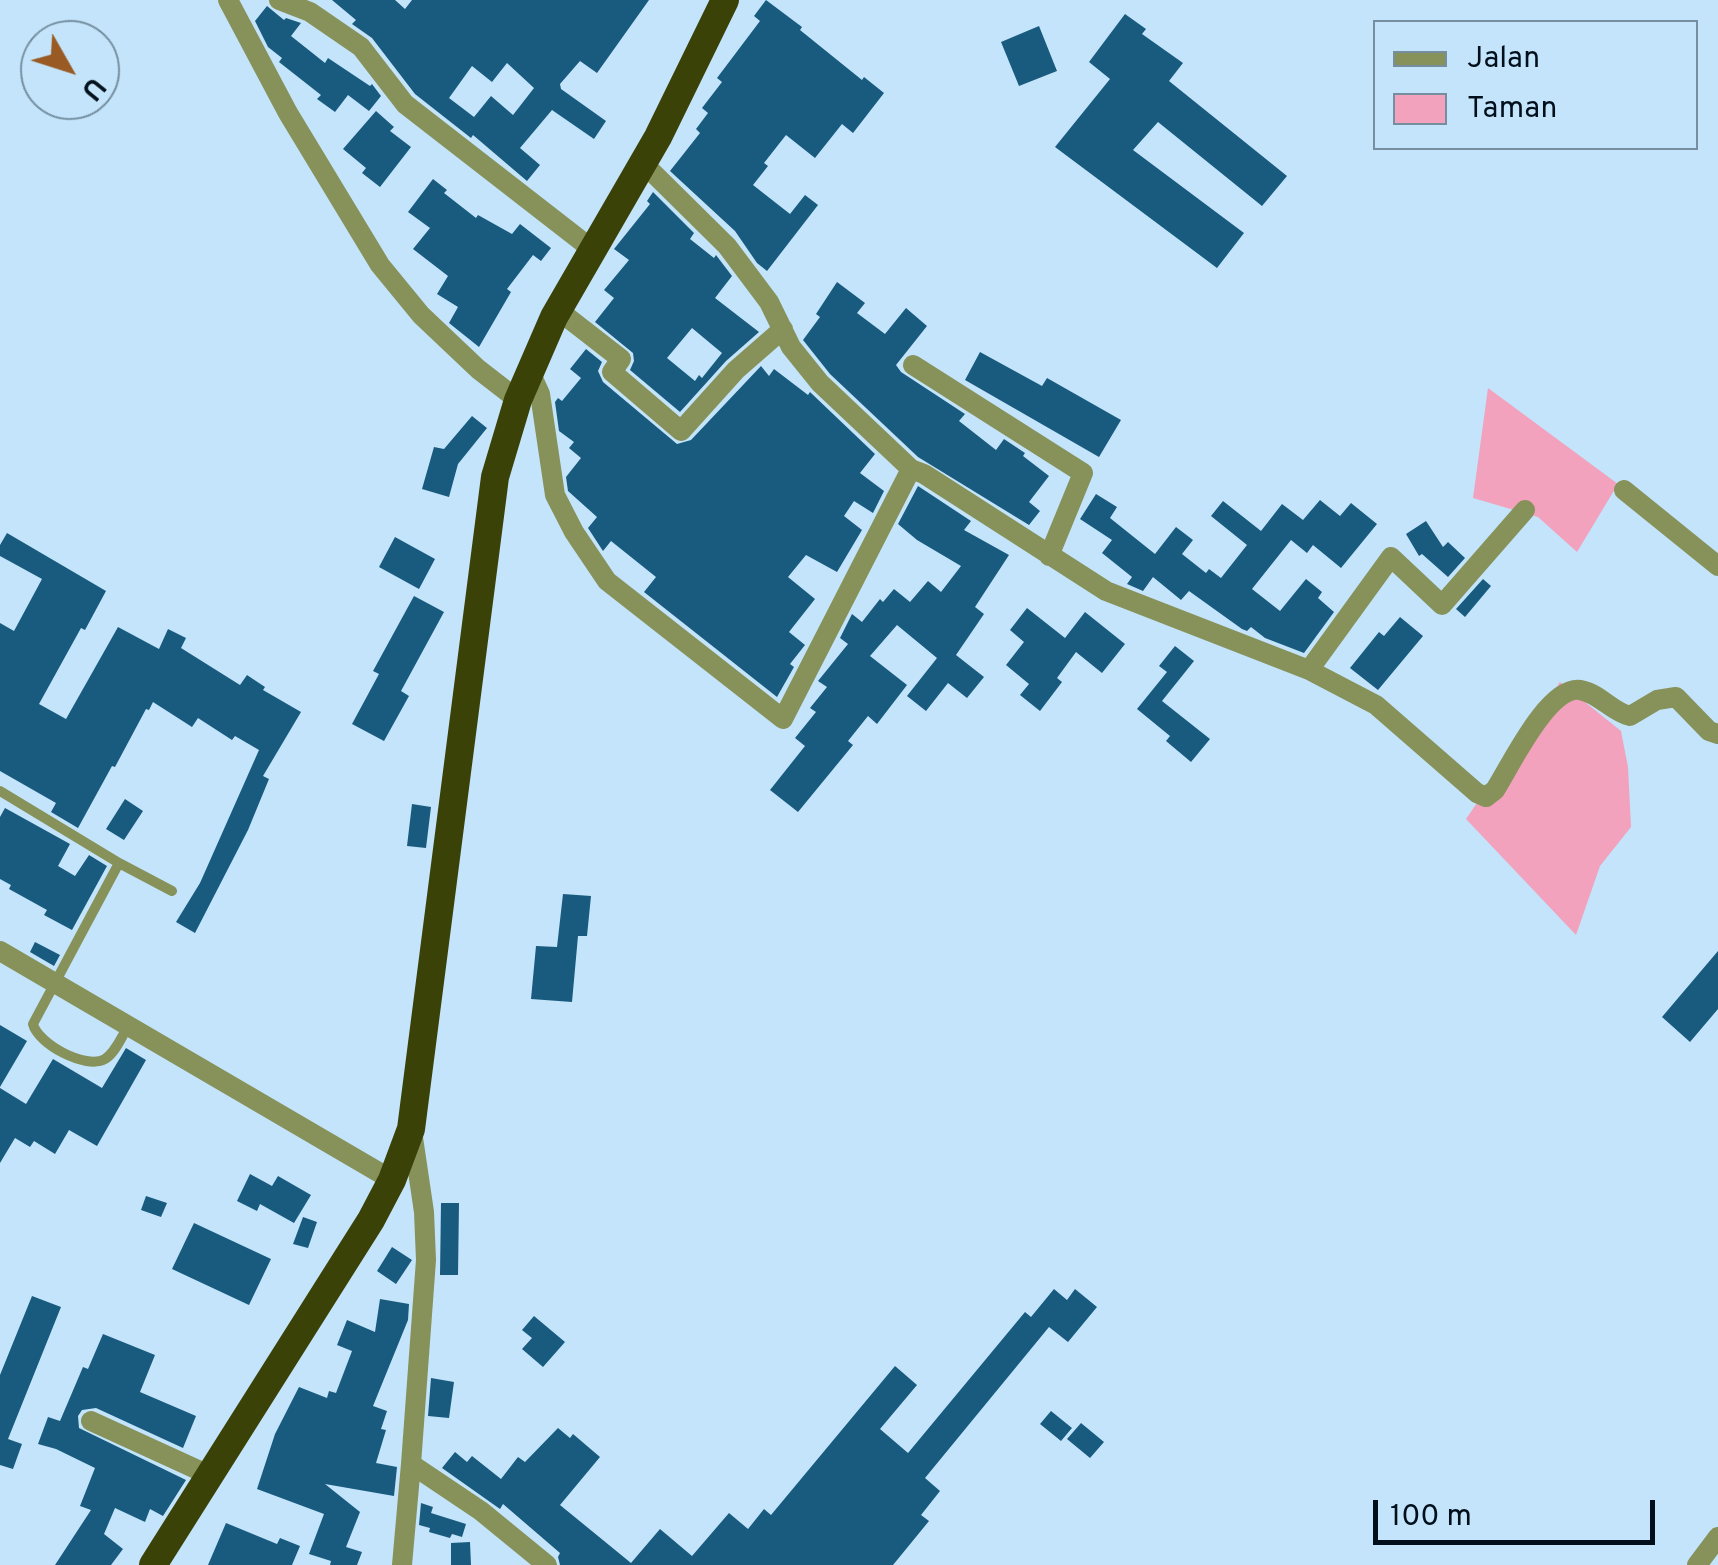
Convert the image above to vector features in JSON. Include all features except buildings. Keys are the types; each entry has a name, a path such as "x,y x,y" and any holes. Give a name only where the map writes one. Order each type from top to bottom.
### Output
{"highway":[{"path":"153,1565 372,1220 411,1129 496,477 529,370 558,310 643,163 725,0"}],"street":[{"path":"228,0 288,113 380,265 420,315 478,370 518,400"},
{"path":"279,0 310,12 361,47 405,104 593,250"},
{"path":"643,163 727,246 769,302 790,347 820,383 911,469 1106,592 1309,670 1388,713 1465,786 1486,797 1495,790 1550,702 1570,691 1590,693 1630,716 1657,700 1676,697 1709,731 1718,734"},
{"path":"558,310 621,359 612,372 681,432 736,370 783,328"},
{"path":"912,365 1082,473 1049,556"},
{"path":"529,370 540,394 555,494 574,532 607,581 783,718 911,469"},
{"path":"1624,490 1718,566"},
{"path":"1309,670 1391,557 1442,605 1524,510"},
{"path":"0,951 392,1180"},
{"path":"402,1565 426,1260 424,1212 411,1129"},
{"path":"91,1422 209,1475"},
{"path":"412,1464 481,1511 547,1565"},
{"path":"1697,1565 1718,1537"}],"lane":[{"path":"0,791 172,891"},
{"path":"119,863 33,1024 42,1041 95,1063 113,1052 128,1026"}],"green space":[{"path":"1488,388 1618,484 1577,552 1538,517 1473,498"},
{"path":"1560,682 1621,731 1628,767 1631,827 1600,866 1576,935 1466,819"}]}
